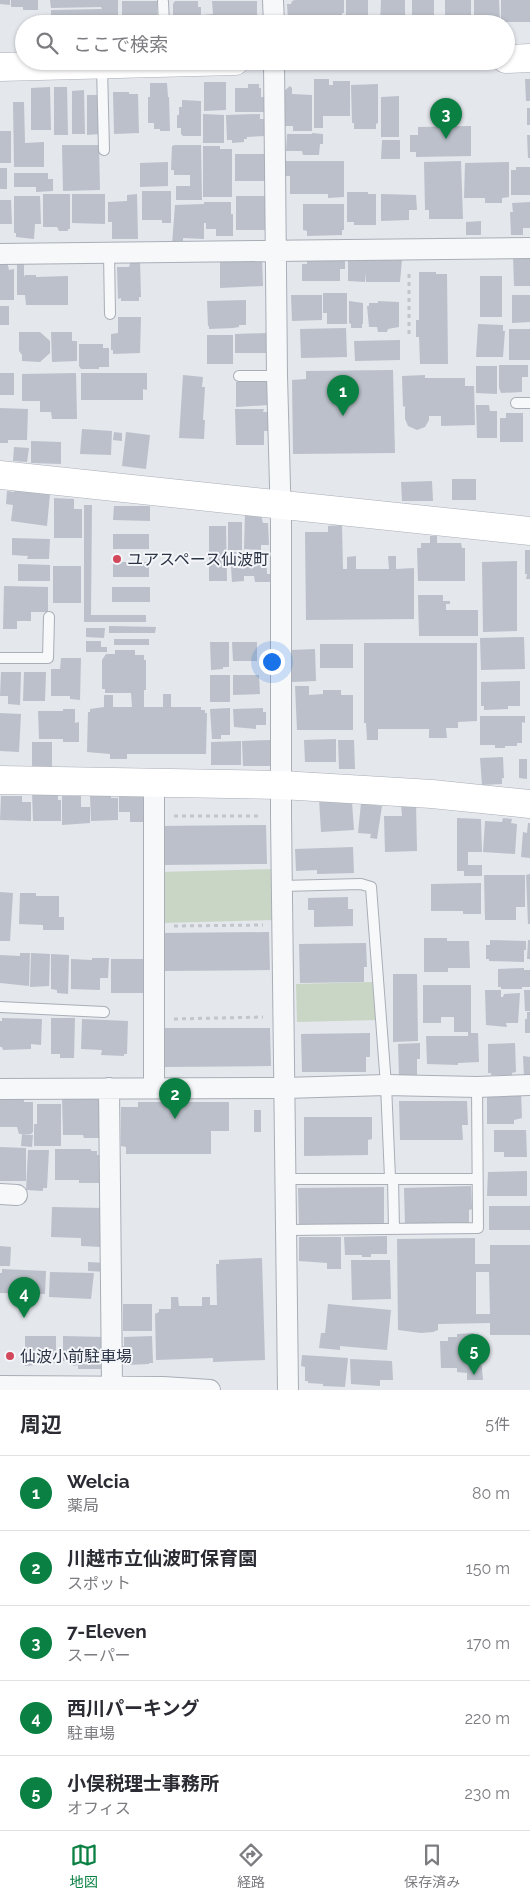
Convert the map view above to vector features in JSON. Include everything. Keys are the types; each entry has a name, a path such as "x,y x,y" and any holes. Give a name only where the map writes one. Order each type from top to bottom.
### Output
{"street":[{"path":"273,0 274,15"},
{"path":"515,59 530,58"},
{"path":"0,67 15,67"},
{"path":"274,70 288,1390"},
{"path":"0,254 530,248"},
{"path":"0,476 530,531"},
{"path":"0,780 281,785 432,794 530,804"},
{"path":"154,782 154,1087"},
{"path":"0,1089 285,1088 386,1085 477,1087 530,1085"},
{"path":"109,1088 112,1386"},
{"path":"0,1386 112,1386 210,1390"}],"lane":[{"path":"164,2 164,15"},
{"path":"102,70 104,150"},
{"path":"109,254 110,314"},
{"path":"238,376 277,376"},
{"path":"516,403 530,403"},
{"path":"0,658 48,658 48,617"},
{"path":"282,886 361,884 371,887 386,1085 394,1229"},
{"path":"0,1007 104,1012"},
{"path":"287,1230 478,1228 477,1087"},
{"path":"286,1179 477,1179"}],"path":[{"path":"409,250 409,334"},
{"path":"154,816 281,816"},
{"path":"154,926 283,925"},
{"path":"154,1020 283,1016"}],"green space":[{"path":"275,869 275,920 161,923 159,872"},
{"path":"373,982 377,1020 297,1022 296,984"}],"building":[{"path":"0,0 10,0 10,5 0,4"},
{"path":"11,0 38,0 38,10 23,10 23,7 11,7"},
{"path":"50,0 118,0 118,15 51,15 51,10 102,9 101,7 51,8"},
{"path":"344,0 344,13 342,15 288,15 287,4 291,4 292,1"},
{"path":"346,0 368,0 368,15 346,15"},
{"path":"381,0 405,0 405,15 380,15"},
{"path":"412,0 434,0 434,15 412,15"},
{"path":"445,0 471,0 471,15 445,15"},
{"path":"474,0 499,0 500,15 474,15"},
{"path":"501,0 530,0 530,22 515,22 515,15 501,15"},
{"path":"122,1 157,1 157,15 122,15"},
{"path":"175,1 198,1 198,7 201,7 201,15 173,15 173,4"},
{"path":"212,1 257,1 257,15 202,15 213,14"},
{"path":"314,79 329,79 329,85 333,85 333,81 350,81 350,116 323,116 323,128 314,128"},
{"path":"525,79 530,79 530,101 526,101"},
{"path":"204,82 226,82 226,110 204,111"},
{"path":"150,83 167,83 170,131 154,129 154,123 148,123"},
{"path":"248,84 259,84 261,97 264,97 264,112 235,112 235,88 248,88"},
{"path":"378,84 378,123 376,124 376,129 354,129 354,123 352,123 351,85"},
{"path":"290,86 292,94 312,95 312,131 293,131 293,126 284,126 283,92"},
{"path":"50,87 51,130 31,130 31,88"},
{"path":"54,87 67,87 68,135 54,135"},
{"path":"84,90 85,134 72,134 72,91"},
{"path":"113,92 138,94 139,133 114,134"},
{"path":"87,95 99,95 100,134 87,135"},
{"path":"399,96 399,137 381,137 381,97"},
{"path":"182,100 201,101 201,136 183,136 181,128 177,128 177,115 179,115 179,107 182,107"},
{"path":"13,102 24,102 25,143 44,142 44,167 14,167"},
{"path":"527,108 530,108 530,125 527,125"},
{"path":"203,114 224,115 224,143 203,143"},
{"path":"260,114 260,119 265,119 265,136 247,137 247,139 244,139 244,142 232,143 232,140 227,140 226,115"},
{"path":"471,126 471,156 416,157 416,152 410,152 410,135 418,135 418,127"},
{"path":"0,131 11,131 11,163 0,163"},
{"path":"287,134 323,134 323,144 320,144 319,155 303,155 302,151 286,151"},
{"path":"527,135 530,135 530,158 528,158"},
{"path":"382,140 400,140 400,159 381,159"},
{"path":"62,145 99,145 100,190 63,191"},
{"path":"201,145 202,200 176,200 176,186 190,186 190,175 174,175 174,170 171,170 172,146"},
{"path":"203,146 220,146 220,149 232,149 232,197 203,197"},
{"path":"235,154 265,154 265,181 235,181"},
{"path":"285,161 344,161 344,197 328,198 328,194 290,194 290,176 285,176"},
{"path":"461,161 463,219 429,219 429,210 425,210 424,162"},
{"path":"168,162 168,186 140,187 140,163"},
{"path":"509,162 509,197 502,198 502,203 485,203 485,198 464,198 465,163"},
{"path":"516,167 530,167 530,195 511,195 511,170 516,170"},
{"path":"0,168 7,168 7,189 0,189"},
{"path":"14,173 48,173 48,179 53,179 53,191 36,192 36,187 14,187"},
{"path":"142,191 171,191 171,223 162,223 162,220 142,220"},
{"path":"347,192 376,194 376,225 354,225 354,222 347,222"},
{"path":"43,194 70,194 70,229 68,231 59,231 57,227 43,227"},
{"path":"72,194 105,194 105,224 72,223"},
{"path":"137,194 138,239 112,239 112,222 108,222 108,202 127,201 127,195"},
{"path":"381,194 416,195 417,210 409,210 409,220 381,221"},
{"path":"14,196 40,196 41,224 35,224 34,239 16,237 16,233 14,233"},
{"path":"236,196 266,196 266,230 236,230"},
{"path":"0,200 11,200 12,224 0,224"},
{"path":"204,202 231,202 233,236 216,236 216,229 206,229 206,223 204,223 204,239 183,238 183,245 172,245 175,205 204,204"},
{"path":"530,202 530,228 523,228 523,235 511,235 510,212 513,212 512,203"},
{"path":"303,204 344,204 344,230 342,230 342,235 307,236 307,231 303,230"},
{"path":"481,221 481,235 466,235 466,222"},
{"path":"348,255 366,255 366,260 374,260 374,258 402,259 400,282 366,282 366,273 365,282 348,281"},
{"path":"513,255 530,255 530,286 514,286"},
{"path":"220,257 262,258 263,286 220,288"},
{"path":"345,257 345,269 340,269 340,281 302,281 302,264 307,264 307,258"},
{"path":"131,260 140,260 141,297 139,297 139,301 121,301 121,298 118,299 117,267 129,267"},
{"path":"0,262 7,262 9,270 14,269 14,300 0,300"},
{"path":"17,262 24,262 24,277 25,275 36,275 36,277 68,276 68,305 26,305 25,295 17,295"},
{"path":"419,272 447,274 448,364 420,364 419,337 416,337 416,320 419,320"},
{"path":"480,276 502,276 502,317 480,317"},
{"path":"323,293 347,293 347,324 327,324 327,313 323,313"},
{"path":"291,295 322,295 322,320 292,321"},
{"path":"512,295 530,295 530,322 512,323"},
{"path":"246,300 246,325 239,325 239,327 233,328 209,329 207,301"},
{"path":"349,301 363,303 362,328 351,328 349,323"},
{"path":"378,301 399,302 399,327 388,329 387,332 378,332 377,327 369,327 367,306 369,306 369,303 378,303"},
{"path":"0,306 9,306 9,325 0,325"},
{"path":"118,317 141,317 140,353 113,354 113,350 111,350 111,334 118,333"},
{"path":"478,324 503,325 503,331 505,331 503,357 476,357"},
{"path":"346,328 347,357 301,358 300,329"},
{"path":"509,329 530,329 530,360 509,360"},
{"path":"19,332 40,332 50,341 50,353 40,362 22,361 22,355 19,351"},
{"path":"51,332 72,332 72,341 77,341 77,361 52,362"},
{"path":"267,333 267,353 235,353 235,334"},
{"path":"207,335 233,335 233,364 207,364"},
{"path":"400,340 400,360 355,361 354,341"},
{"path":"79,344 103,344 103,348 109,348 109,367 81,369 79,366"},
{"path":"499,365 528,365 528,377 522,377 522,392 501,393 499,388"},
{"path":"476,366 497,366 497,394 476,393"},
{"path":"393,370 395,453 293,454 292,380 306,379 306,371"},
{"path":"0,373 14,373 14,395 0,395"},
{"path":"76,373 77,419 52,419 51,412 40,412 40,401 22,401 22,374"},
{"path":"81,373 147,373 147,390 143,389 143,400 81,400"},
{"path":"183,375 203,377 202,387 205,387 204,439 179,438"},
{"path":"425,375 425,378 465,378 465,386 474,386 475,425 441,426 441,416 429,416 425,427 417,430 408,426 405,419 405,406 403,407 402,376"},
{"path":"236,382 268,382 268,405 236,407"},
{"path":"476,405 489,405 490,411 497,411 497,438 477,438"},
{"path":"0,408 28,409 27,440 8,440 8,443 0,443"},
{"path":"235,409 264,409 263,412 268,412 268,431 264,431 264,445 236,445"},
{"path":"506,413 523,413 523,442 500,442 500,418 506,418"},
{"path":"82,429 112,431 111,455 80,454"},
{"path":"114,432 122,433 122,441 113,440"},
{"path":"126,432 150,435 146,469 122,466"},
{"path":"31,441 61,442 61,464 31,463"},
{"path":"14,447 29,448 27,462 13,461"},
{"path":"452,479 476,479 476,500 452,500"},
{"path":"432,481 433,501 402,501 401,482"},
{"path":"14,490 50,494 47,526 11,521 13,505 6,504 7,491 14,492"},
{"path":"54,498 74,499 74,509 82,509 82,538 54,538"},
{"path":"84,505 92,505 91,615 146,615 146,622 84,622"},
{"path":"114,506 150,506 150,521 113,520"},
{"path":"245,514 261,515 263,523 268,523 269,545 261,545 261,550 244,549"},
{"path":"228,522 242,522 242,550 228,550"},
{"path":"342,525 343,569 347,569 347,557 356,556 356,569 389,569 388,556 396,556 396,569 414,568 414,619 306,620 305,532 328,532 328,526"},
{"path":"209,526 226,526 227,581 209,581"},
{"path":"113,534 149,534 149,549 113,549"},
{"path":"430,536 437,536 437,543 461,543 462,548 465,548 465,581 418,581 417,548 421,548 421,543 430,543"},
{"path":"12,538 50,539 49,559 27,559 28,556 12,555"},
{"path":"525,550 530,550 530,579 526,579 527,574 525,574"},
{"path":"230,552 266,552 267,574 272,574 272,582 255,582 254,576 244,576 244,581 232,582"},
{"path":"517,561 517,631 483,632 482,562"},
{"path":"113,562 149,562 149,577 113,577"},
{"path":"18,564 50,565 50,581 18,581"},
{"path":"53,566 81,566 81,603 53,603"},
{"path":"4,586 48,587 48,612 31,612 31,621 17,621 17,629 3,629"},
{"path":"112,587 150,587 150,602 112,602"},
{"path":"418,595 443,595 443,601 450,601 450,604 446,604 446,610 478,610 478,636 419,636"},
{"path":"109,626 156,627 155,633 109,633"},
{"path":"86,628 105,628 104,638 86,637"},
{"path":"524,637 525,669 481,670 480,638"},
{"path":"114,639 149,639 149,645 114,645"},
{"path":"86,641 101,641 101,647 107,647 107,652 86,652"},
{"path":"210,642 229,642 229,667 211,670"},
{"path":"232,642 257,642 257,661 233,661"},
{"path":"364,643 477,643 477,721 458,722 458,728 446,728 447,738 429,738 429,729 378,729 378,740 367,740 366,723 364,723"},
{"path":"320,644 353,644 353,668 320,668"},
{"path":"315,649 316,681 292,682 291,650"},
{"path":"115,650 135,650 135,655 144,655 144,660 146,660 146,690 144,690 144,707 163,707 163,694 171,694 171,707 201,707 201,710 205,710 205,713 207,713 206,754 127,754 127,759 110,759 110,754 87,752 88,712 90,712 90,709 104,707 104,695 113,695 113,707 132,707 131,693 105,693 105,689 102,689 102,660 106,654 115,654"},
{"path":"61,658 81,658 80,700 70,699 70,696 51,696 51,669 60,669"},
{"path":"1,672 21,672 20,705 8,704 8,696 0,696"},
{"path":"24,672 46,672 45,701 23,701"},
{"path":"210,675 230,675 230,702 210,702"},
{"path":"233,675 259,675 260,694 233,695"},
{"path":"520,681 520,706 508,706 508,709 484,710 484,706 481,706 481,682"},
{"path":"295,686 309,686 309,695 323,694 323,690 341,690 341,695 353,695 353,730 297,730"},
{"path":"230,708 230,735 221,735 221,739 212,739 210,709"},
{"path":"263,708 263,712 266,712 266,725 256,725 256,729 234,727 233,709"},
{"path":"63,709 75,709 75,723 79,722 79,742 63,742 63,739 39,739 38,711 63,711"},
{"path":"0,713 21,714 19,752 0,751"},
{"path":"480,716 525,716 525,723 522,722 522,743 517,743 517,746 505,746 505,748 495,748 495,745 480,745"},
{"path":"336,739 336,762 305,762 304,740"},
{"path":"271,740 271,766 243,766 242,741"},
{"path":"338,740 354,740 355,769 339,769"},
{"path":"241,741 241,765 211,765 211,742"},
{"path":"32,742 52,742 52,768 32,768"},
{"path":"503,757 504,778 502,778 502,784 482,785 480,758"},
{"path":"519,759 527,759 527,779 519,778"},
{"path":"32,793 58,794 58,800 61,800 61,821 33,821"},
{"path":"111,795 111,798 118,798 118,820 91,821 90,796"},
{"path":"1,796 22,796 22,802 31,802 31,821 0,820"},
{"path":"62,796 81,796 81,807 90,807 90,823 62,825"},
{"path":"119,796 143,796 143,798 147,799 145,822 130,822 130,812 119,812"},
{"path":"319,799 352,802 354,830 321,832"},
{"path":"361,803 382,806 377,839 370,838 371,834 358,833"},
{"path":"416,803 417,851 385,852 384,816 402,816 401,804"},
{"path":"457,818 481,819 482,852 468,852 468,865 482,865 482,876 464,876 464,871 457,871"},
{"path":"503,818 512,819 511,823 517,824 515,854 483,852 485,821 502,822"},
{"path":"528,823 530,823 530,858 521,857 523,832 527,833"},
{"path":"266,825 267,864 161,865 158,826"},
{"path":"353,847 354,873 317,874 317,870 296,871 295,849"},
{"path":"530,874 530,924 528,924 526,875"},
{"path":"484,875 525,875 525,907 516,907 516,920 485,920"},
{"path":"481,883 481,914 463,914 463,911 431,911 431,884"},
{"path":"0,892 13,893 10,941 0,941"},
{"path":"20,893 36,893 36,896 59,896 59,917 64,917 64,930 43,930 43,925 19,924"},
{"path":"348,897 348,909 353,909 353,926 314,927 314,910 308,910 308,898"},
{"path":"269,932 270,970 164,971 164,957 161,958 161,933"},
{"path":"424,938 447,938 447,941 469,941 470,968 448,968 448,972 424,972"},
{"path":"490,940 526,941 524,962 489,961 489,959 486,959 486,945 490,945"},
{"path":"528,940 530,940 530,959 527,959"},
{"path":"366,943 367,967 364,967 364,982 300,983 299,944"},
{"path":"20,953 30,953 29,986 0,983 0,955 20,956"},
{"path":"31,953 50,954 49,986 30,987"},
{"path":"51,954 69,955 68,994 57,993 57,990 51,989"},
{"path":"92,958 109,958 108,978 100,978 100,990 71,989 71,959 92,960"},
{"path":"111,959 148,959 148,993 111,993"},
{"path":"524,968 524,970 530,970 530,987 501,989 501,987 498,987 498,969"},
{"path":"393,974 417,974 418,1041 393,1042"},
{"path":"423,985 471,985 471,1033 478,1033 479,1062 458,1063 458,1065 427,1064 426,1036 468,1036 468,1032 454,1032 454,1017 441,1017 441,1023 423,1023"},
{"path":"485,990 501,990 501,997 504,994 520,993 518,1023 506,1023 507,1027 486,1025"},
{"path":"524,990 530,990 530,1011 525,1011"},
{"path":"527,1012 530,1012 530,1033 525,1033"},
{"path":"2,1018 42,1019 41,1045 31,1044 31,1049 3,1050 0,1047 0,1021 2,1021"},
{"path":"51,1018 75,1018 74,1058 60,1058 60,1054 51,1054"},
{"path":"82,1019 128,1021 127,1054 124,1054 124,1056 101,1055 102,1050 81,1049"},
{"path":"163,1028 270,1028 271,1066 165,1067"},
{"path":"370,1033 370,1057 366,1057 366,1072 302,1072 301,1034"},
{"path":"420,1043 420,1059 417,1059 417,1076 399,1077 398,1044"},
{"path":"515,1043 516,1072 512,1073 512,1075 491,1075 491,1073 488,1073 488,1044"},
{"path":"523,1056 530,1057 530,1077 524,1077"},
{"path":"496,1092 521,1092 522,1118 514,1120 514,1124 487,1124 487,1097 496,1097"},
{"path":"0,1096 24,1096 24,1102 33,1102 33,1132 31,1134 19,1134 17,1127 0,1127"},
{"path":"62,1096 100,1098 103,1138 63,1135"},
{"path":"399,1101 467,1101 468,1125 462,1125 463,1140 400,1140"},
{"path":"138,1102 229,1102 229,1131 211,1131 211,1154 126,1154 126,1147 121,1146 121,1107 138,1107"},
{"path":"37,1104 61,1104 61,1146 34,1146 34,1124 37,1124"},
{"path":"254,1110 261,1110 261,1132 254,1132"},
{"path":"304,1117 372,1117 372,1139 368,1140 368,1155 304,1156"},
{"path":"494,1130 526,1130 527,1157 504,1157 504,1152 494,1152"},
{"path":"22,1134 33,1135 32,1147 21,1146"},
{"path":"0,1147 26,1148 26,1181 0,1181"},
{"path":"55,1149 91,1149 91,1151 97,1151 97,1155 100,1155 100,1183 79,1183 79,1180 55,1180"},
{"path":"28,1150 49,1150 47,1188 43,1188 43,1191 26,1190"},
{"path":"527,1171 527,1196 487,1196 488,1172"},
{"path":"471,1186 472,1209 469,1210 469,1224 405,1226 404,1188"},
{"path":"384,1187 384,1225 299,1227 298,1188"},
{"path":"489,1206 530,1206 530,1230 489,1230"},
{"path":"52,1207 102,1208 101,1247 81,1246 81,1238 51,1237"},
{"path":"387,1236 387,1254 371,1254 371,1257 345,1255 344,1237"},
{"path":"299,1237 341,1237 341,1269 327,1269 327,1263 299,1261"},
{"path":"475,1238 475,1264 490,1264 490,1245 530,1245 530,1335 490,1335 490,1323 438,1324 438,1330 421,1333 398,1330 397,1239","holes":["476,1272 489,1272 490,1314 476,1314"]},
{"path":"0,1246 11,1247 10,1266 0,1266"},
{"path":"262,1258 265,1360 213,1362 213,1358 156,1360 155,1314 159,1312 159,1309 171,1309 171,1297 178,1297 179,1306 202,1306 202,1297 210,1297 210,1305 217,1305 216,1264 219,1264 219,1260"},
{"path":"351,1260 390,1260 391,1299 352,1300"},
{"path":"88,1262 108,1263 108,1272 88,1271"},
{"path":"2,1269 46,1271 45,1294 0,1293 0,1273 2,1273"},
{"path":"50,1272 94,1273 91,1299 49,1297"},
{"path":"123,1304 152,1304 152,1331 123,1331"},
{"path":"328,1304 391,1310 387,1350 340,1346 340,1350 319,1348 321,1333 325,1333"},
{"path":"474,1333 474,1342 478,1342 478,1347 480,1347 483,1380 467,1380 467,1373 457,1372 457,1368 441,1368 440,1341 448,1341 448,1337 457,1337 457,1334"},
{"path":"25,1336 56,1336 56,1363 25,1366"},
{"path":"63,1336 105,1337 104,1369 78,1369 78,1365 73,1366 73,1361 63,1361"},
{"path":"152,1336 153,1363 121,1364 120,1346 124,1346 124,1337"},
{"path":"302,1355 348,1358 345,1387 323,1386 323,1384 305,1381 305,1367 301,1366"},
{"path":"350,1359 392,1361 393,1380 380,1380 380,1386 351,1384"}],"place":[{"name":"7-Eleven","path":"446,139"},
{"name":"Welcia","path":"343,416"},
{"name":"ユアスペース仙波町","path":"117,559"},
{"name":"川越市立仙波町保育園","path":"175,1119"},
{"name":"西川パーキング","path":"24,1318"},
{"name":"仙波小前駐車場","path":"10,1356"},
{"name":"小俣税理士事務所","path":"474,1375"}]}
